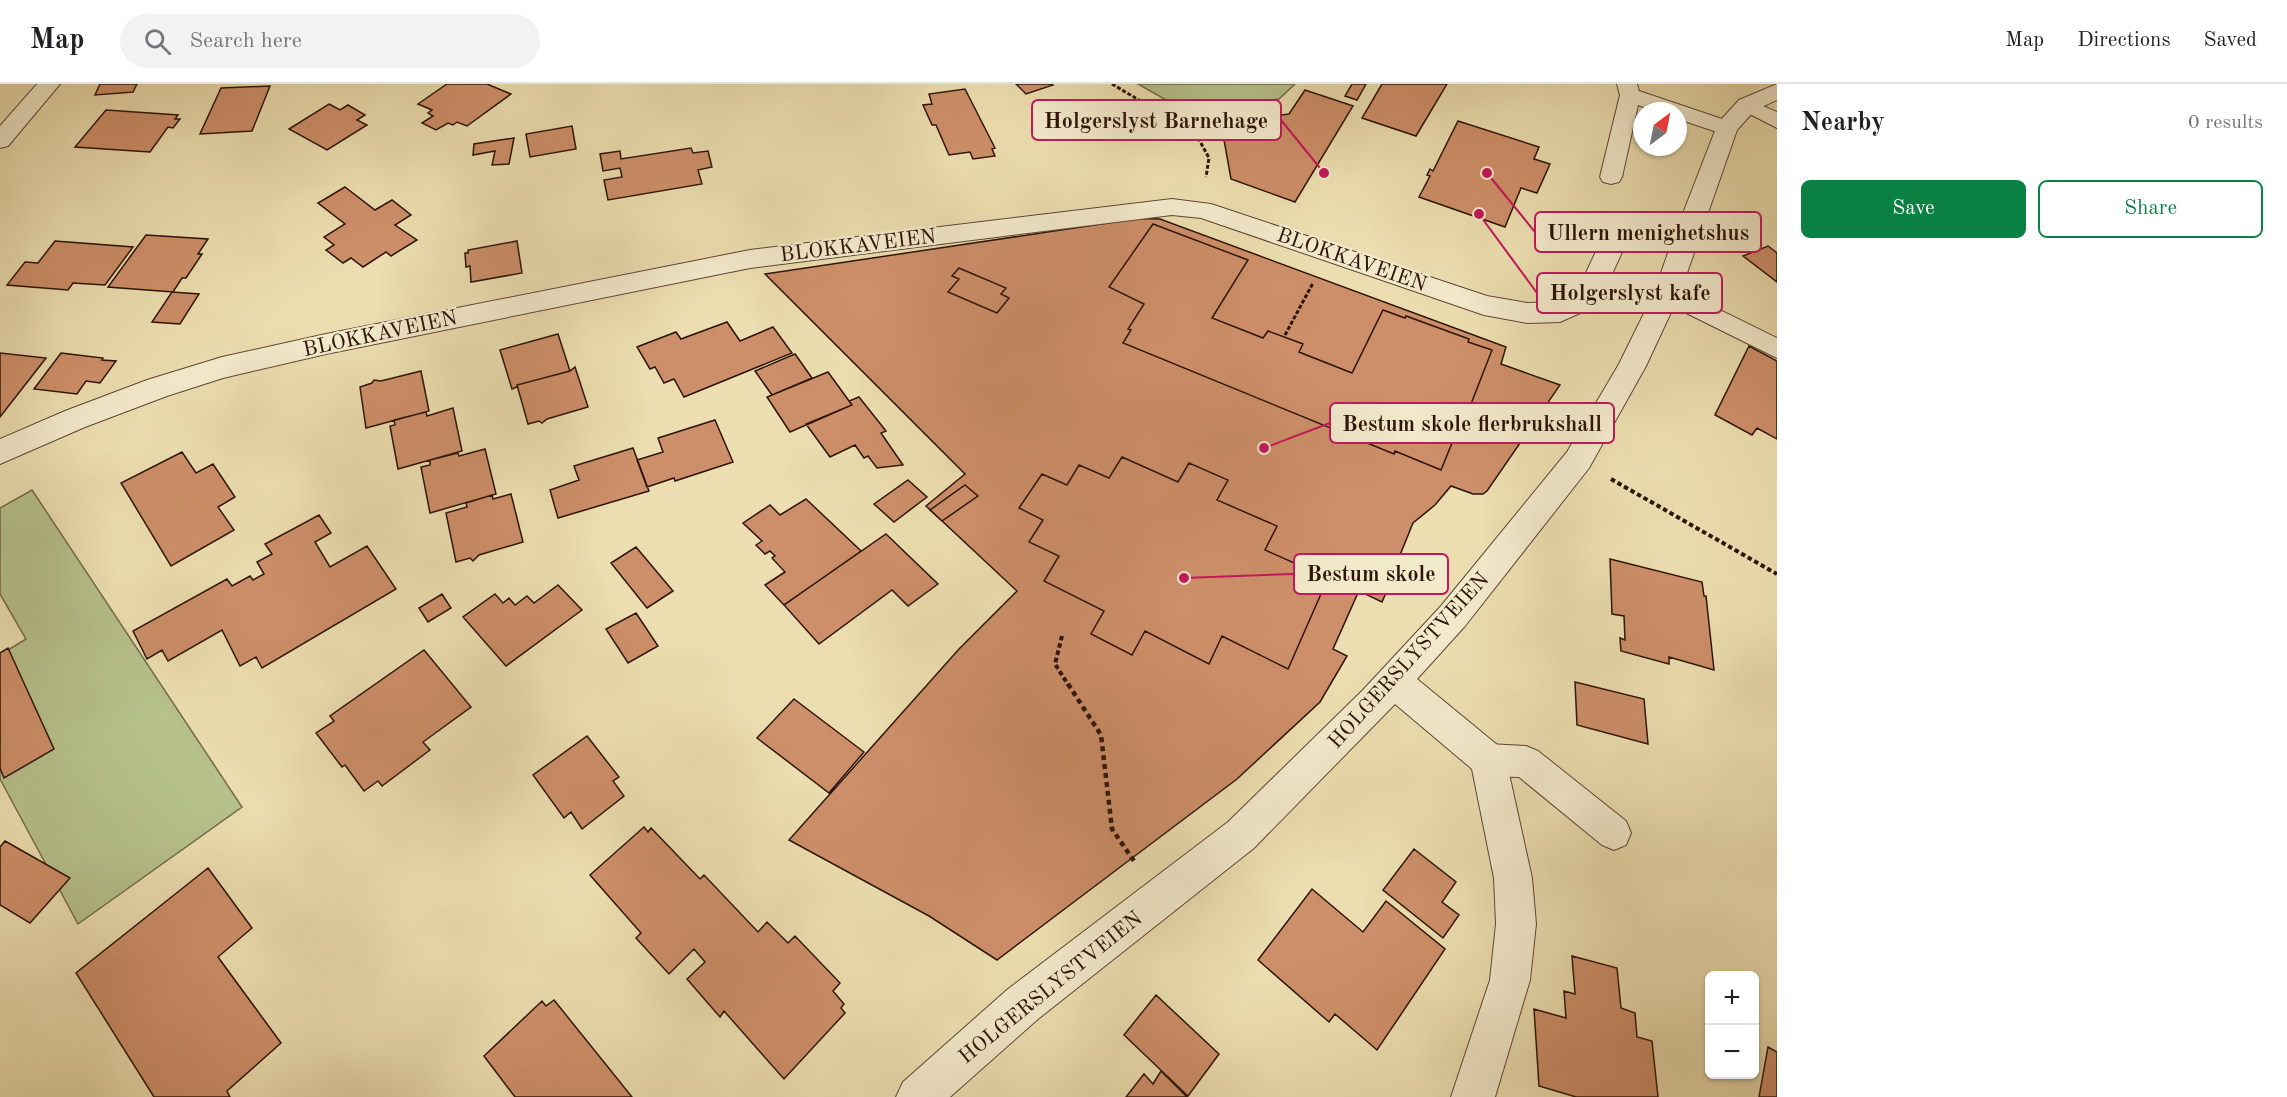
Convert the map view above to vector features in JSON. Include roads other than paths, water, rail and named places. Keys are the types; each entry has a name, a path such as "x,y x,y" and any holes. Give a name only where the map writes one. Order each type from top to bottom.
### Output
{"street":[{"path":"0,141 49,84"},
{"name":"HOLGERSLYSTVEIEN","path":"918,1097 1023,1004 1241,835 1394,681 1453,616 1578,460 1632,366 1667,293 1726,128 1747,105 1777,91"},
{"name":"BLOKKAVEIEN","path":"0,452 117,403 222,368 528,302 742,260 823,248 1172,207 1202,210 1485,305 1527,313 1560,312 1588,298 1612,245 1619,238 1650,237 1684,244"},
{"path":"1394,681 1488,760 1514,878 1516,924 1510,980 1473,1097"}],"lane":[{"path":"1611,177 1629,89 1656,102"},
{"path":"1747,105 1777,121"},
{"path":"1687,116 1726,128"},
{"path":"1667,293 1777,349"},
{"path":"1488,760 1526,762 1614,833"}],"place":[{"name":"Holgerslyst Barnehage","path":"1324,173"},
{"name":"Ullern menighetshus","path":"1487,173"},
{"name":"Holgerslyst kafe","path":"1479,214"},
{"name":"Bestum skole flerbrukshall","path":"1264,448"},
{"name":"Bestum skole","path":"1184,578"}]}
